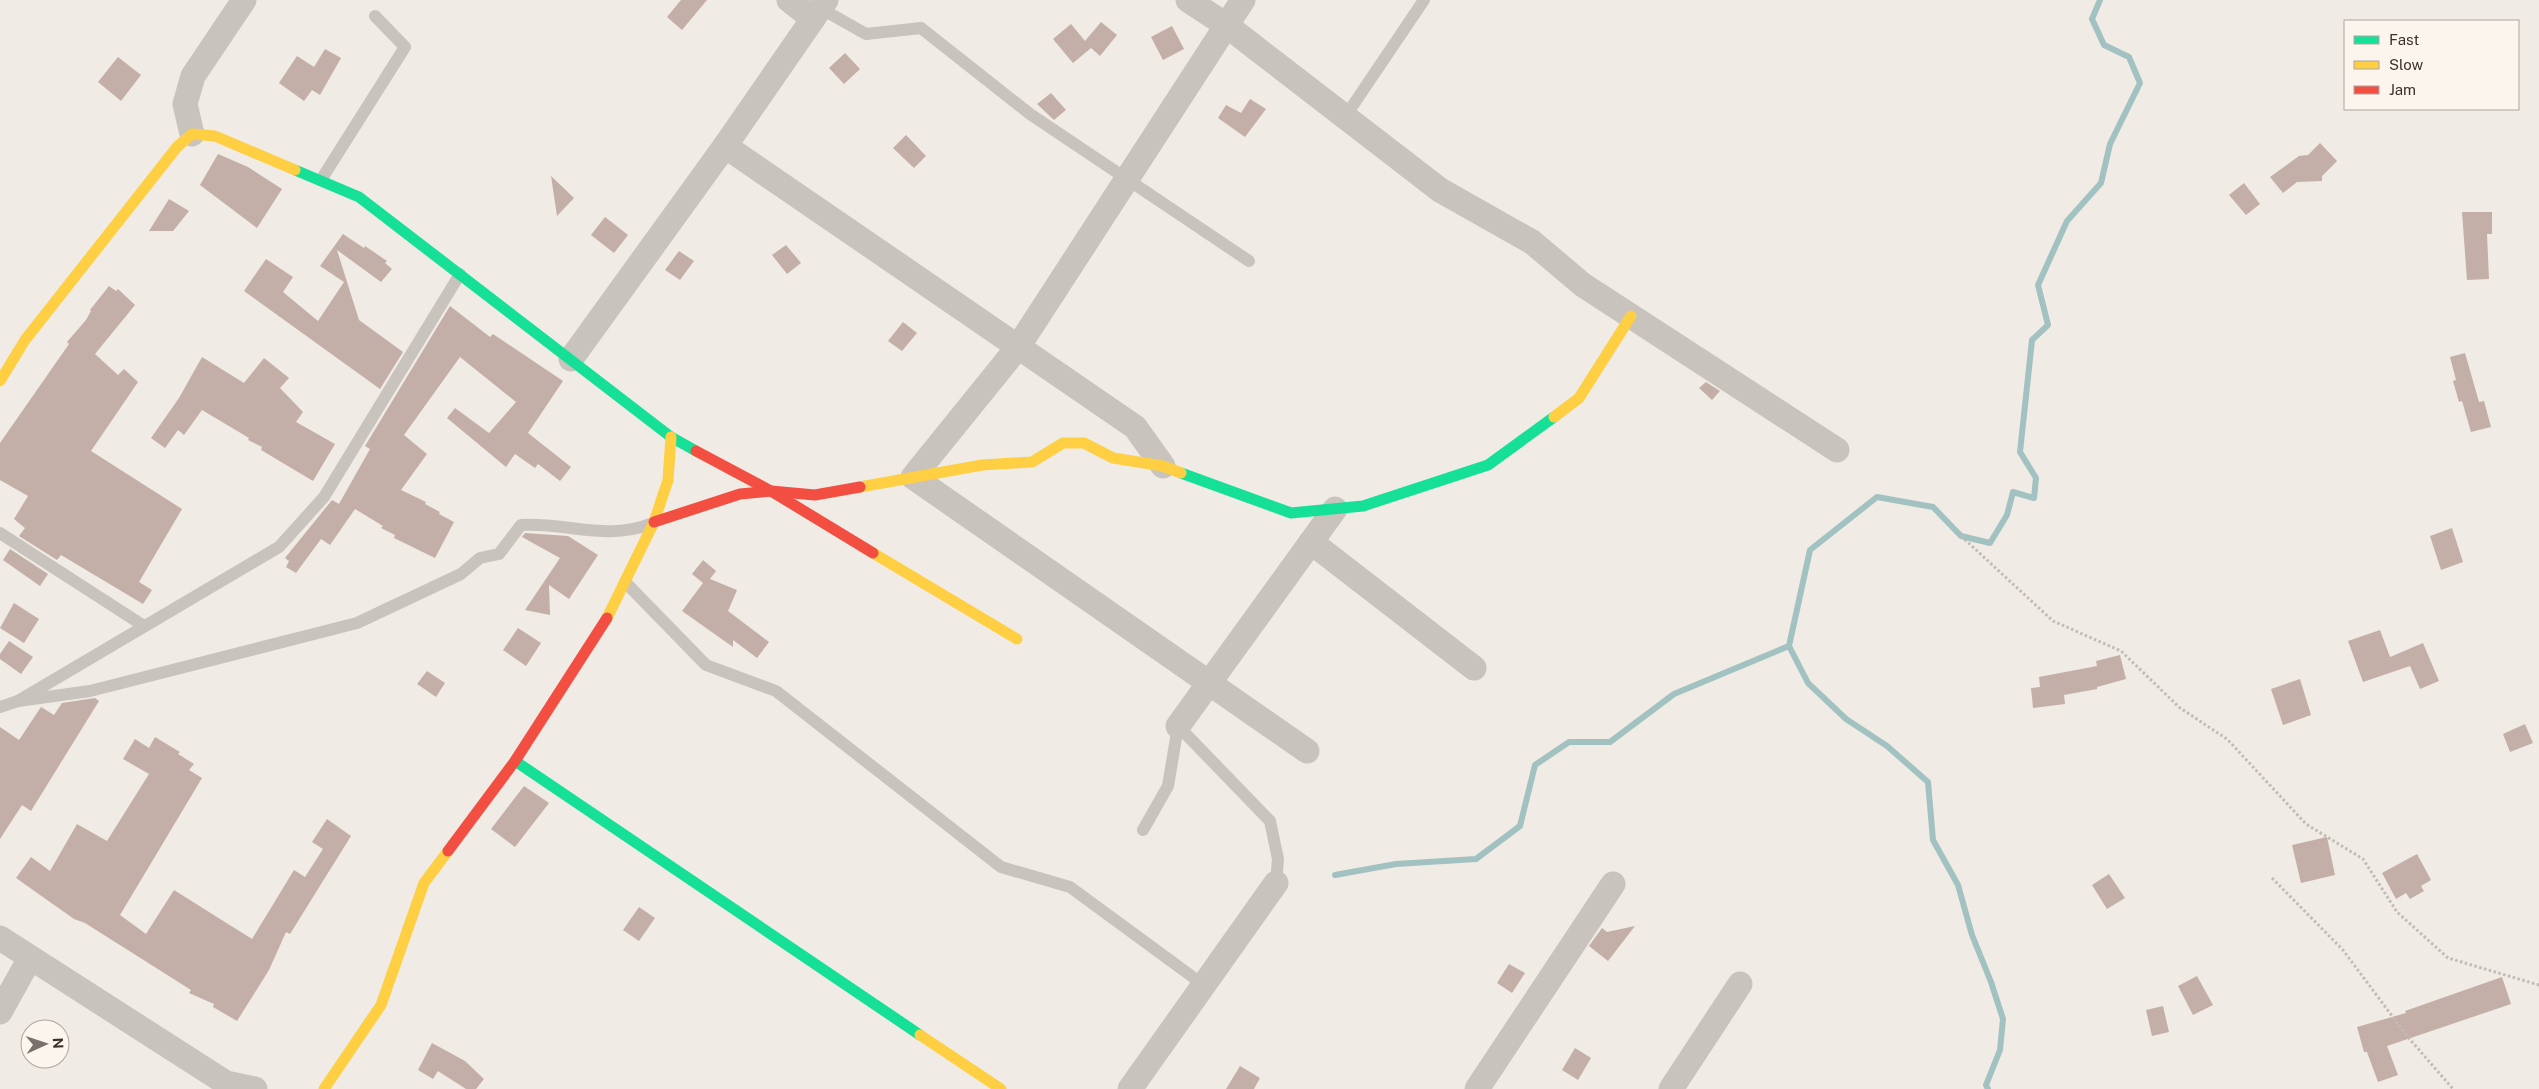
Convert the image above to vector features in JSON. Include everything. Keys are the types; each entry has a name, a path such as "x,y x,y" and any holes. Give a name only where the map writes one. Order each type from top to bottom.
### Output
{"street":[{"path":"192,134 184,104 193,76 244,0"},
{"path":"571,359 725,146 820,9 789,0"},
{"path":"1188,0 1226,25 1440,190 1532,242 1582,285 1837,450"},
{"path":"913,477 1018,347 1243,0"},
{"path":"0,381 25,340 177,146 192,134 215,136 359,197 670,437 771,491 1017,639"},
{"path":"725,146 1136,428 1163,466"},
{"path":"654,522 740,494 771,491 814,495 982,465 1032,462 1063,443 1084,443 1113,458 1163,466 1291,513 1363,506 1488,465 1579,398 1631,316"},
{"path":"324,1089 381,1004 424,883 515,761 603,627 654,522 668,480 670,437"},
{"path":"913,477 1307,751"},
{"path":"1178,726 1335,509"},
{"path":"1311,542 1474,668"},
{"path":"515,761 1001,1089"},
{"path":"1130,1089 1276,883"},
{"path":"1477,1089 1613,884"},
{"path":"0,938 226,1083 255,1089"},
{"path":"0,1012 30,958"},
{"path":"1671,1089 1740,984"}],"lane":[{"path":"1345,117 1424,0"},
{"path":"820,9 866,34 921,28 1030,114 1249,261"},
{"path":"321,180 404,47 375,16"},
{"path":"18,701 278,547 324,497 460,274"},
{"path":"0,707 18,701 90,691 357,622 461,574 480,558 499,554 521,524 543,523 591,531 633,531 654,522"},
{"path":"0,533 144,626"},
{"path":"625,582 706,665 776,691 1001,868 1070,887 1204,986"},
{"path":"1143,830 1168,786 1178,726"},
{"path":"1178,726 1270,822 1278,859 1276,883"}],"path":[{"path":"1961,536 2053,621 2121,651 2180,708 2227,739 2306,824 2363,859 2397,912 2448,958 2539,985"},
{"path":"2272,878 2343,950 2406,1036 2453,1089"}],"building":[{"path":"681,0 707,0 682,30 667,17"},
{"path":"1101,22 1117,35 1100,56 1090,47 1073,63 1053,39 1071,24 1085,41"},
{"path":"1172,26 1184,49 1163,60 1151,37"},
{"path":"325,49 341,58 320,95 312,90 304,101 279,83 297,56 314,67"},
{"path":"845,53 860,69 844,84 829,68"},
{"path":"118,57 141,75 121,101 98,82"},
{"path":"1051,93 1066,110 1054,120 1037,104"},
{"path":"1250,99 1266,109 1245,137 1218,118 1226,105 1241,113"},
{"path":"906,135 926,156 914,168 893,148"},
{"path":"2320,143 2337,161 2322,176 2322,181 2297,182 2283,193 2270,177 2299,156 2308,155"},
{"path":"218,154 248,167 282,189 257,228 200,185"},
{"path":"551,176 574,198 557,216"},
{"path":"2244,183 2260,204 2246,215 2229,195"},
{"path":"169,199 189,211 173,231 149,231"},
{"path":"2462,212 2492,212 2492,234 2487,234 2489,279 2467,280"},
{"path":"605,217 628,235 614,253 591,235"},
{"path":"343,234 387,261 385,263 392,269 381,282 337,250 359,320 403,352 380,389 244,291 266,259 293,277 283,292 318,321 344,282 320,266"},
{"path":"786,245 801,263 787,274 772,255"},
{"path":"679,251 694,261 680,280 665,270"},
{"path":"109,286 116,291 118,289 135,305 95,354 118,375 124,369 138,382 91,451 182,509 139,582 152,590 143,604 61,555 57,560 19,536 25,528 14,519 28,496 0,480 0,443 69,344 67,342 86,320 90,310"},
{"path":"450,306 490,337 493,334 563,381 528,433 571,467 560,481 538,464 535,468 515,454 506,467 447,418 455,408 489,433 516,402 460,357 404,435 427,454 401,490 426,502 425,504 440,512 439,514 454,522 435,558 394,538 395,535 381,528 383,526 355,509 330,545 321,539 296,573 286,567 289,561 285,558 332,500 339,504 370,449 365,446"},
{"path":"903,322 917,333 902,351 888,341"},
{"path":"2465,353 2479,402 2484,401 2491,427 2471,432 2462,401 2459,402 2453,381 2456,380 2450,357"},
{"path":"202,357 244,383 264,358 289,378 280,388 303,412 296,422 335,444 313,481 261,450 262,447 248,440 249,438 202,410 184,435 178,430 165,448 151,438 179,398"},
{"path":"1706,382 1720,391 1712,400 1699,388"},
{"path":"2452,528 2463,562 2441,570 2430,536"},
{"path":"525,533 568,536 598,555 569,599 549,585 550,615 525,610 560,558 522,537"},
{"path":"10,549 48,574 40,586 3,560"},
{"path":"703,560 716,571 710,579 737,590 728,611 769,642 757,658 733,640 733,647 682,611 703,583 692,574"},
{"path":"14,603 39,619 24,643 0,628"},
{"path":"518,628 541,643 526,666 503,650"},
{"path":"2380,630 2390,657 2423,643 2439,681 2420,689 2410,666 2363,682 2348,641"},
{"path":"9,641 33,657 21,674 0,659 0,654"},
{"path":"2120,655 2126,679 2097,687 2097,689 2064,695 2065,704 2033,708 2031,688 2040,687 2039,677 2097,666 2096,661"},
{"path":"427,671 445,683 436,697 417,684"},
{"path":"2300,679 2311,715 2283,725 2271,689"},
{"path":"95,698 99,701 31,811 22,805 0,839 0,727 19,740 41,707 54,715 62,703"},
{"path":"2525,724 2533,743 2510,752 2503,734"},
{"path":"155,737 180,752 178,754 194,764 189,770 202,778 120,915 146,934 174,890 252,939 294,870 305,877 323,849 312,842 327,819 351,836 290,934 286,932 269,970 237,1021 213,1007 214,1004 189,993 191,990 85,923 74,919 16,878 31,857 50,871 77,824 107,841 149,774 123,759 135,739 149,748"},
{"path":"524,786 549,803 515,847 491,829"},
{"path":"2327,837 2335,875 2301,883 2292,845"},
{"path":"2417,854 2431,880 2421,886 2424,891 2410,899 2406,893 2396,899 2382,873"},
{"path":"2109,874 2125,898 2107,909 2092,885"},
{"path":"639,907 655,918 639,941 623,930"},
{"path":"1635,926 1608,961 1589,946 1602,928 1607,932"},
{"path":"1509,964 1525,973 1512,993 1497,983"},
{"path":"2197,976 2213,1005 2193,1015 2178,986"},
{"path":"2502,977 2511,1004 2387,1046 2398,1075 2378,1082 2367,1052 2364,1052 2357,1027 2406,1013 2405,1011"},
{"path":"2163,1006 2169,1032 2152,1036 2146,1010"},
{"path":"432,1043 465,1061 484,1079 476,1089 466,1089 438,1071 433,1079 418,1070"},
{"path":"1575,1048 1591,1058 1578,1080 1562,1070"},
{"path":"1240,1066 1260,1078 1254,1089 1226,1089"}],"waterway":[{"path":"1988,1089 1986,1085 2000,1050 2003,1019 1991,982 1972,935 1958,885 1933,840 1928,782 1887,746 1846,719 1808,683 1789,646 1810,550 1877,497 1933,507 1961,536 1990,543 2007,515 2013,492 2034,498 2036,478 2020,452 2032,340 2048,325 2038,285 2067,221 2101,183 2110,144 2140,83 2129,57 2104,45 2092,19 2100,0"},
{"path":"1335,875 1396,864 1476,859 1520,826 1535,765 1569,742 1610,742 1674,694 1789,646"}],"traffic: fast":[{"path":"295,170 359,197 671,437 696,451"},
{"path":"1181,473 1291,513 1363,506 1488,465 1554,417"},
{"path":"515,761 920,1035"}],"traffic: slow":[{"path":"0,381 25,340 177,147 192,134 215,136 295,170"},
{"path":"1554,417 1579,398 1631,316"},
{"path":"607,618 654,522 668,480 671,437"},
{"path":"860,487 982,465 1032,462 1063,443 1084,443 1113,458 1163,466 1181,473"},
{"path":"873,553 1017,639"},
{"path":"324,1089 381,1005 424,883 448,851"},
{"path":"920,1035 1001,1089"}],"traffic: jam":[{"path":"696,451 771,491 873,553"},
{"path":"654,522 740,494 771,491 815,495 860,487"},
{"path":"448,851 515,761 607,618"}]}
